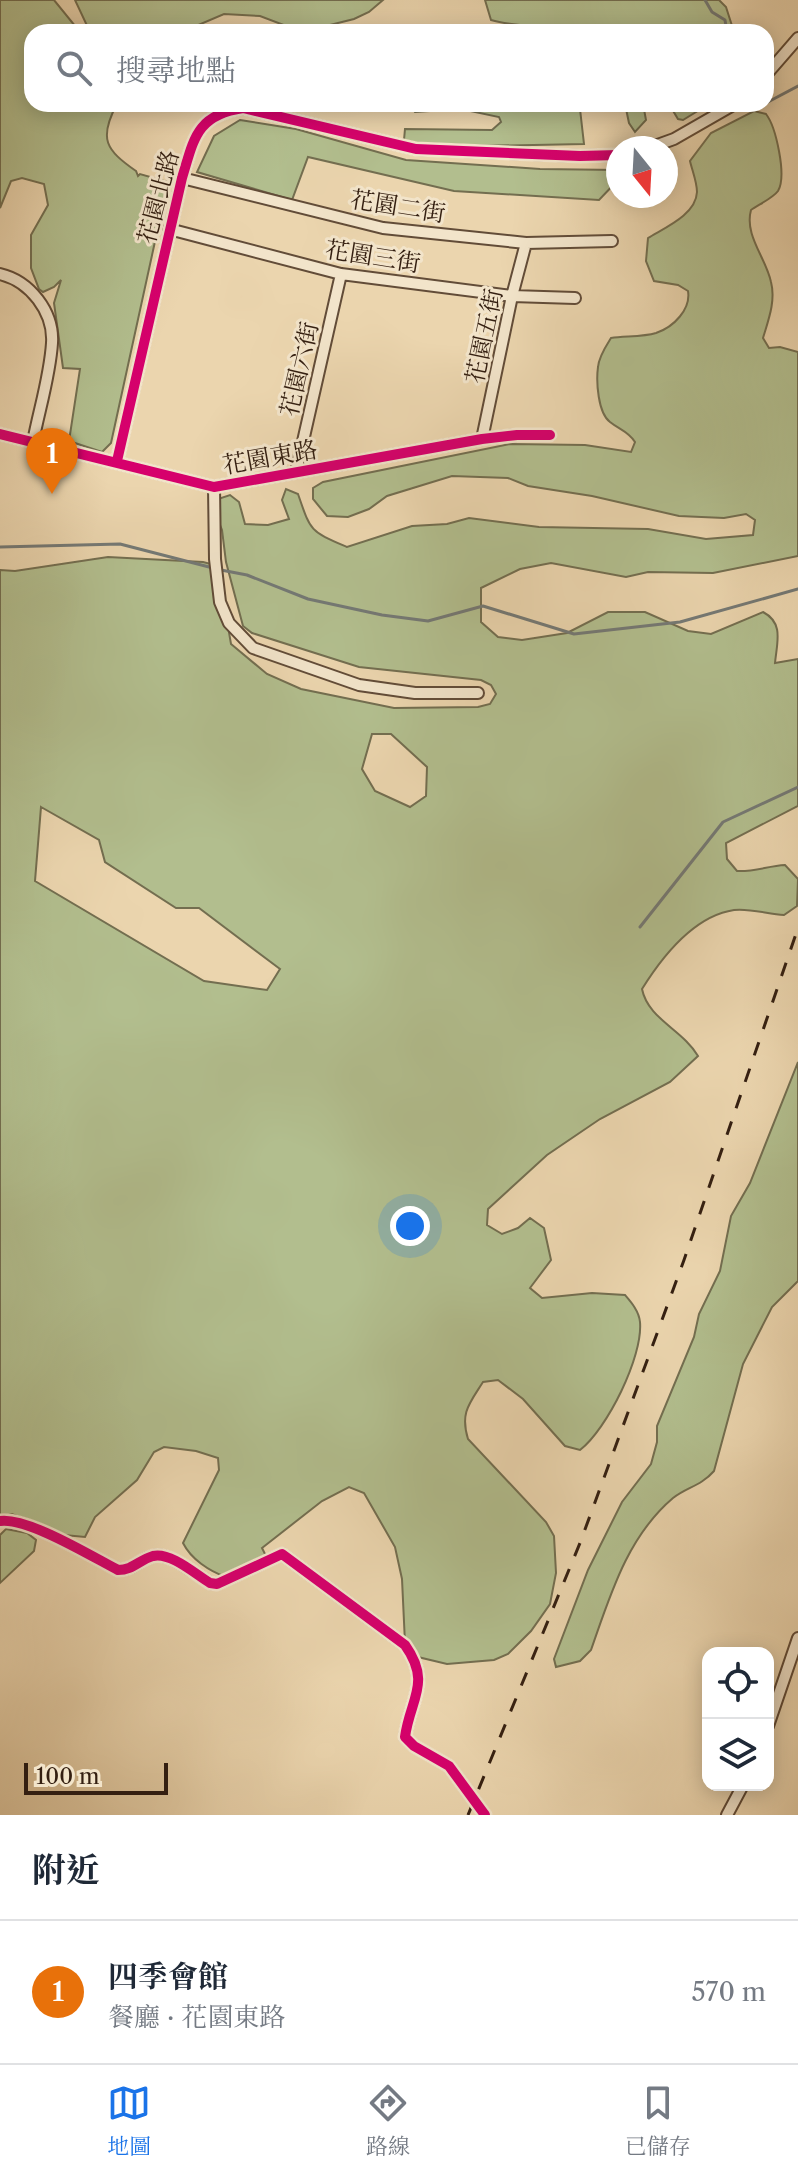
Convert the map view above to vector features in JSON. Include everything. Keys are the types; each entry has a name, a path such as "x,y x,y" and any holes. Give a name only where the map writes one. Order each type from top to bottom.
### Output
{"street":[{"path":"774,66 798,38"},
{"name":"花園北路","path":"117,461 182,178 196,134 207,120 222,112"},
{"name":"花園北路","path":"260,112 416,149 606,155"},
{"path":"678,137 721,112"},
{"name":"花園二街","path":"182,178 383,228 526,243 612,241"},
{"name":"花園三街","path":"169,229 341,274 512,296 575,298"},
{"name":"花園五街","path":"482,439 526,243"},
{"path":"0,274 23,284 45,309 50,325 52,342 33,442"},
{"name":"花園六街","path":"296,472 341,274"},
{"name":"花園東路","path":"0,434 214,487 482,439 550,435"},
{"path":"214,487 215,559 220,602 229,623 253,648 359,685 415,693 478,693"},
{"path":"0,1521 11,1520 58,1539 118,1570 128,1570 153,1556 169,1557 210,1583 217,1584 232,1580 282,1554 405,1645 419,1676 418,1694 405,1737 414,1746 449,1766 485,1815"},
{"path":"770,1719 798,1638"},
{"path":"727,1815 740,1791"}],"green space":[{"path":"0,0 54,0 74,24 24,24 24,112 113,112 107,135 112,150 138,176 168,182 111,443 102,452 69,441 80,369 63,368 54,303 61,280 43,292 31,268 31,235 48,205 44,184 22,178 11,181 0,208"},
{"path":"75,0 383,0 369,12 334,24 281,24 260,16 224,14 201,24 86,24"},
{"path":"485,0 719,0 726,7 731,24 512,24 491,20"},
{"path":"475,112 580,112 584,144 421,147 404,140 405,129 492,130 501,122 499,117"},
{"path":"627,112 644,112 646,120 635,132"},
{"path":"674,112 696,112 683,120 678,119"},
{"path":"752,112 766,114 770,120 779,152 780,184 778,191 751,210 750,228 768,273 773,296 763,338 769,348 780,347 798,352 798,556 713,573 648,572 626,577 551,563 520,569 481,588 481,622 498,637 522,640 567,633 608,612 645,612 688,631 711,634 763,612 770,616 777,627 775,663 798,659 798,806 726,843 727,859 737,871 785,865 798,879 797,906 784,915 752,910 719,914 680,940 642,989 658,1017 698,1056 670,1082 600,1119 547,1155 488,1209 487,1225 502,1234 518,1228 530,1218 544,1228 551,1260 530,1288 542,1298 592,1293 625,1295 640,1322 639,1337 636,1354 612,1410 580,1450 565,1446 523,1399 498,1380 483,1382 474,1397 467,1409 465,1422 468,1439 546,1522 554,1536 556,1573 550,1604 531,1631 508,1654 494,1660 447,1664 418,1657 405,1643 402,1579 395,1547 364,1493 349,1487 322,1501 262,1548 267,1558 226,1577 207,1568 183,1543 219,1470 218,1458 196,1451 164,1447 154,1452 137,1480 95,1517 85,1537 64,1535 12,1514 0,1517 0,570 15,571 108,557 215,565 231,644 267,674 301,689 394,708 478,707 490,704 496,694 491,685 481,680 359,667 252,633 243,626 226,562 222,530 214,510 218,499 230,495 239,502 245,524 268,525 289,519 282,500 286,489 298,494 314,529 347,547 412,526 447,524 469,518 539,527 648,529 706,539 753,535 755,520 746,514 724,518 679,516 592,496 528,486 508,478 452,476 387,496 369,509 348,517 327,516 313,499 313,488 323,482 510,444 585,445 631,452 635,442 606,418 600,405 599,363 611,338 656,333 675,322 684,311 688,291 678,285 654,281 646,261 648,238 678,220 695,200 697,192 690,161 711,133","holes":["372,734 391,734 427,767 426,796 410,807 375,791 362,769","41,807 99,840 105,862 176,908 199,908 280,969 267,990 204,981 35,881"]},
{"path":"240,120 296,129 406,160 540,169 606,170 606,193 599,200 454,191 308,157 292,200 197,172 214,136"},
{"path":"798,1062 798,1281 772,1307 743,1364 714,1471 673,1498 643,1531 622,1568 591,1650 580,1661 556,1667 554,1659 588,1570 622,1502 651,1464 657,1442 657,1426 694,1337 699,1314 720,1271 731,1216 750,1183"},
{"path":"6,1529 27,1533 36,1540 34,1551 0,1583 0,1535"}],"waterway":[{"path":"705,0 712,12 725,20 726,24"},
{"path":"774,99 798,86"},
{"path":"0,547 120,544 213,568"},
{"path":"221,570 247,575 308,599 382,615 428,621 483,606 574,634 680,622 798,589"},
{"path":"640,927 723,822 798,787"}],"railway":[{"path":"468,1815 580,1543 684,1260 798,928"}],"cycle path":[{"path":"117,461 182,178 199,131 215,116 225,112"},
{"path":"260,112 416,149 606,155"},
{"path":"0,434 214,487 482,439 550,435"},
{"path":"0,1521 12,1521 42,1531 118,1570 160,1556 175,1560 210,1583 217,1584 282,1554 405,1645 413,1658 418,1681 405,1737 414,1746 449,1766 485,1815"}],"place":[{"name":"四季會館","path":"52,494"}]}
